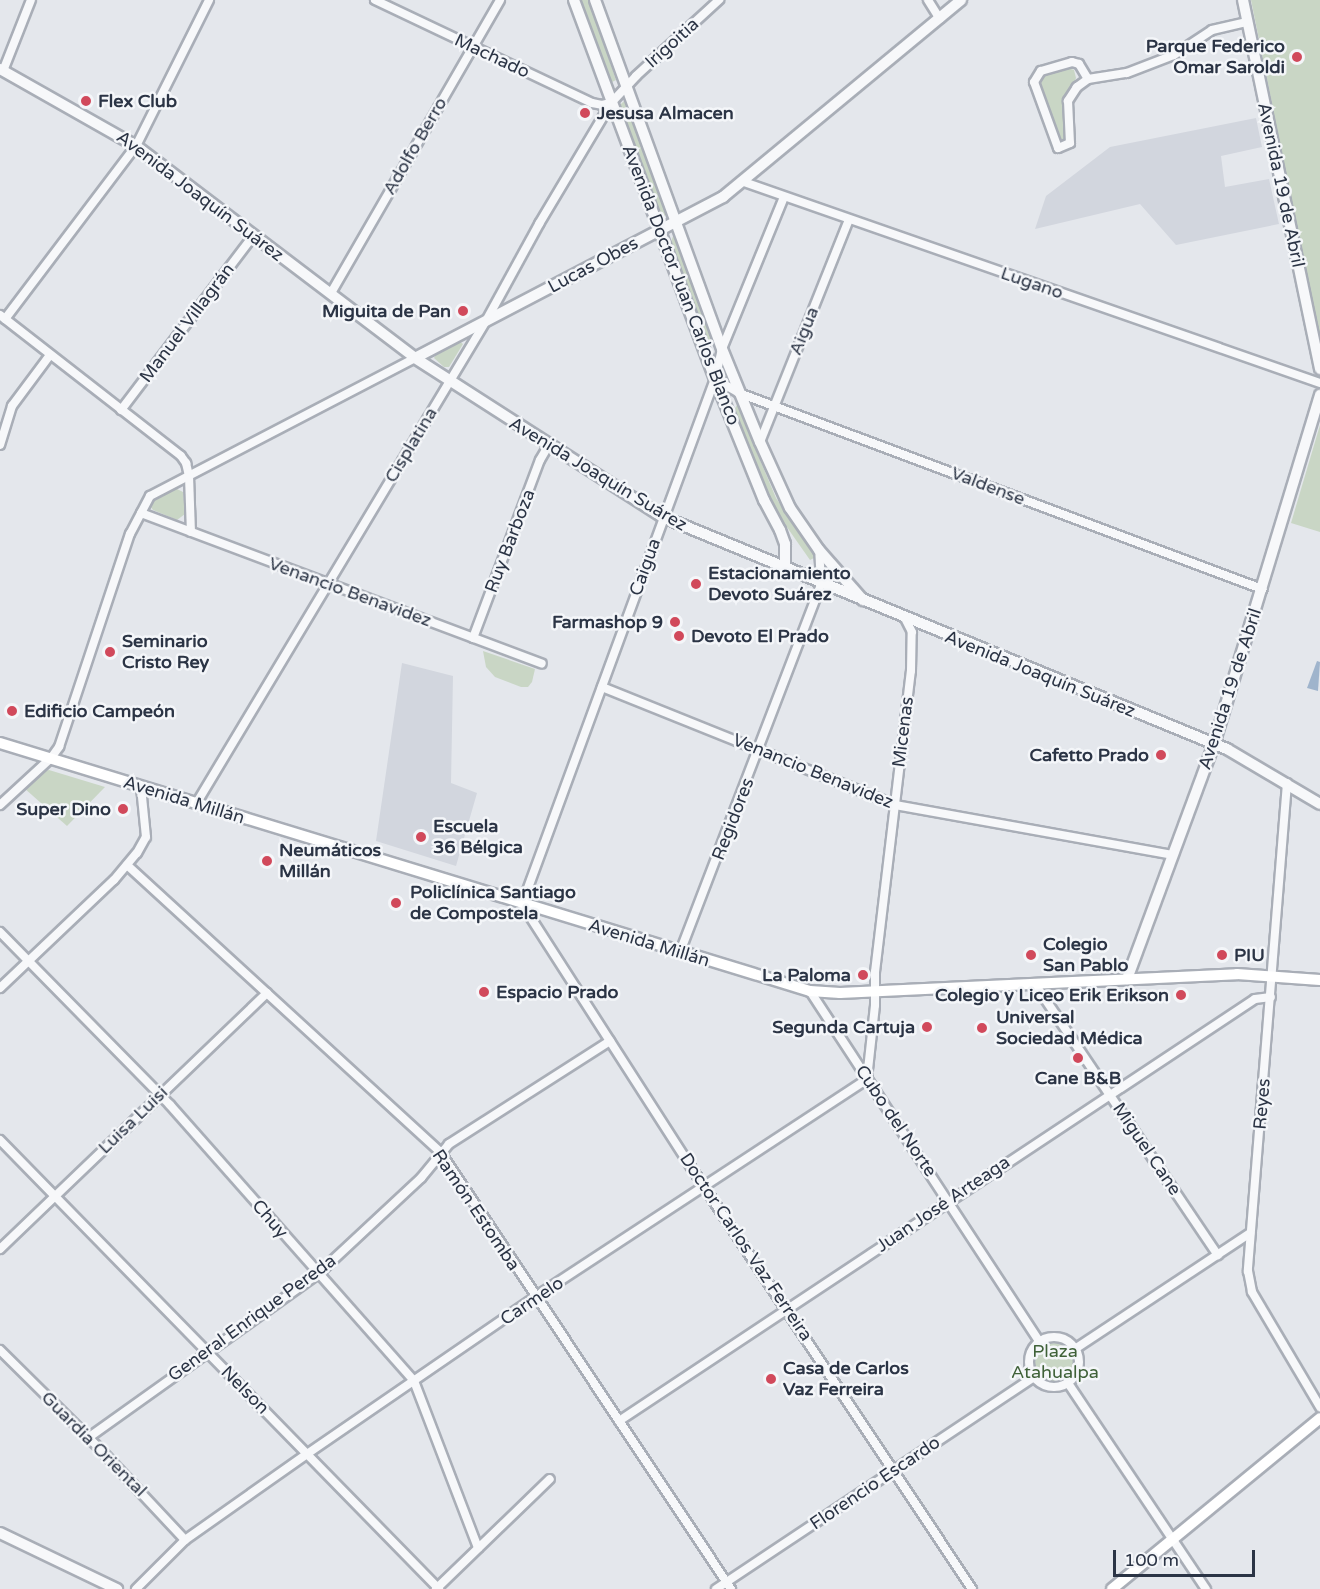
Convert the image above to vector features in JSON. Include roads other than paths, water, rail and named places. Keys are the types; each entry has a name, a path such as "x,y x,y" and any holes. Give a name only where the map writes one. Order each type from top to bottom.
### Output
{"main road":[{"name":"Avenida Millán","path":"0,743 810,992 1273,975 1320,980"},
{"path":"1112,1589 1320,1418"}],"street":[{"path":"2,70 32,0"},
{"path":"191,532 189,476 186,463 181,456 3,317 136,146 209,0"},
{"name":"Machado","path":"375,0 592,103 602,105 611,103"},
{"name":"Adolfo Berro","path":"331,293 500,0"},
{"name":"Avenida Doctor Juan Carlos Blanco","path":"574,0 715,379 764,500 780,530 785,544 785,569"},
{"name":"Avenida Doctor Juan Carlos Blanco","path":"596,0 625,87 678,221 722,349 760,442 790,508 819,550 866,602"},
{"name":"Irigoitia","path":"625,87 719,0"},
{"path":"928,0 940,19"},
{"name":"Lucas Obes","path":"51,758 59,747 130,534 150,496 723,197 962,0"},
{"name":"Avenida 19 de Abril","path":"1243,0 1320,369"},
{"path":"1088,79 1079,64 1072,62 1041,71 1035,76 1035,86 1054,143 1061,148 1068,146 1071,140 1067,116 1068,101 1077,87 1088,79 1142,69 1174,55 1212,30 1247,22"},
{"name":"Avenida Joaquín Suárez","path":"2,70 136,146 415,358 548,446 663,517 1214,744 1287,783 1320,804"},
{"name":"Cisplatina","path":"196,804 486,321 539,224 611,103 625,87"},
{"name":"Lugano","path":"744,182 1320,382"},
{"name":"Caigua","path":"522,904 715,379 722,349 783,197"},
{"name":"Aigua","path":"760,442 849,220"},
{"name":"Manuel Villagrán","path":"122,410 253,236"},
{"path":"0,446 12,406 50,355"},
{"name":"Valdense","path":"715,379 740,393 1262,590"},
{"name":"Avenida 19 de Abril","path":"1127,979 1214,744 1320,394"},
{"name":"Ruy Barboza","path":"473,638 540,460 548,446"},
{"name":"Venancio Benavidez","path":"141,513 328,586 542,664"},
{"path":"819,550 821,584"},
{"name":"Regidores","path":"680,952 760,749 821,584"},
{"name":"Micenas","path":"875,991 875,972 913,641 912,632 905,618"},
{"name":"Venancio Benavidez","path":"602,687 895,805 1173,855"},
{"path":"0,805 51,758"},
{"name":"Reyes","path":"1287,783 1248,1271 1252,1292 1320,1407"},
{"path":"0,988 127,865 146,837 141,787"},
{"name":"Ramón Estomba","path":"127,865 441,1153 729,1585"},
{"name":"Doctor Carlos Vaz Ferreira","path":"522,904 704,1186 972,1589"},
{"name":"Chuy","path":"0,932 160,1094 414,1381 478,1548"},
{"name":"Miguel Cane","path":"1035,984 1218,1255"},
{"path":"867,1079 875,991"},
{"name":"Cubo del Norte","path":"810,992 949,1200 1040,1342"},
{"name":"Luisa Luisi","path":"0,1249 267,993"},
{"name":"Juan José Arteaga","path":"619,1421 1110,1093 1255,999 1271,997"},
{"name":"General Enrique Pereda","path":"88,1438 318,1274 421,1178 454,1140 610,1041"},
{"name":"Carmelo","path":"136,1589 185,1540 307,1454 536,1298 867,1079"},
{"name":"Nelson","path":"0,1140 438,1588"},
{"path":"1075,1349 1250,1233"},
{"path":"1052,1338 1062,1339 1075,1349 1078,1366 1068,1383 1049,1387 1034,1377 1030,1370 1030,1357 1040,1342 1052,1338"},
{"name":"Guardia Oriental","path":"0,1350 185,1540"},
{"name":"Florencio Escardo","path":"716,1589 729,1585 894,1470 1034,1377"},
{"path":"1068,1383 1206,1589"},
{"path":"438,1588 550,1479"},
{"path":"0,1533 117,1589"}],"water":[{"path":"1317,661 1320,662 1318,691 1307,688"}],"place":[{"name":"Parque Federico Omar Saroldi","path":"1297,57"},
{"name":"Flex Club","path":"86,101"},
{"name":"Jesusa Almacen","path":"585,113"},
{"name":"Miguita de Pan","path":"463,311"},
{"name":"Estacionamiento Devoto Suárez","path":"696,584"},
{"name":"Farmashop 9","path":"675,622"},
{"name":"Devoto El Prado","path":"679,636"},
{"name":"Seminario Cristo Rey","path":"110,652"},
{"name":"Edificio Campeón","path":"12,711"},
{"name":"Cafetto Prado","path":"1161,755"},
{"name":"Super Dino","path":"123,809"},
{"name":"Escuela 36 Bélgica","path":"421,837"},
{"name":"Neumáticos Millán","path":"267,861"},
{"name":"Policlínica Santiago de Compostela","path":"396,903"},
{"name":"Colegio San Pablo","path":"1031,955"},
{"name":"PIU","path":"1222,955"},
{"name":"La Paloma","path":"863,975"},
{"name":"Espacio Prado","path":"484,992"},
{"name":"Colegio y Liceo Erik Erikson","path":"1181,995"},
{"name":"Segunda Cartuja","path":"927,1027"},
{"name":"Universal Sociedad Médica","path":"982,1028"},
{"name":"Cane B&B","path":"1078,1058"},
{"name":"Casa de Carlos Vaz Ferreira","path":"771,1379"}],"park label":[{"name":"Plaza Atahualpa","path":"1055,1362"}]}
